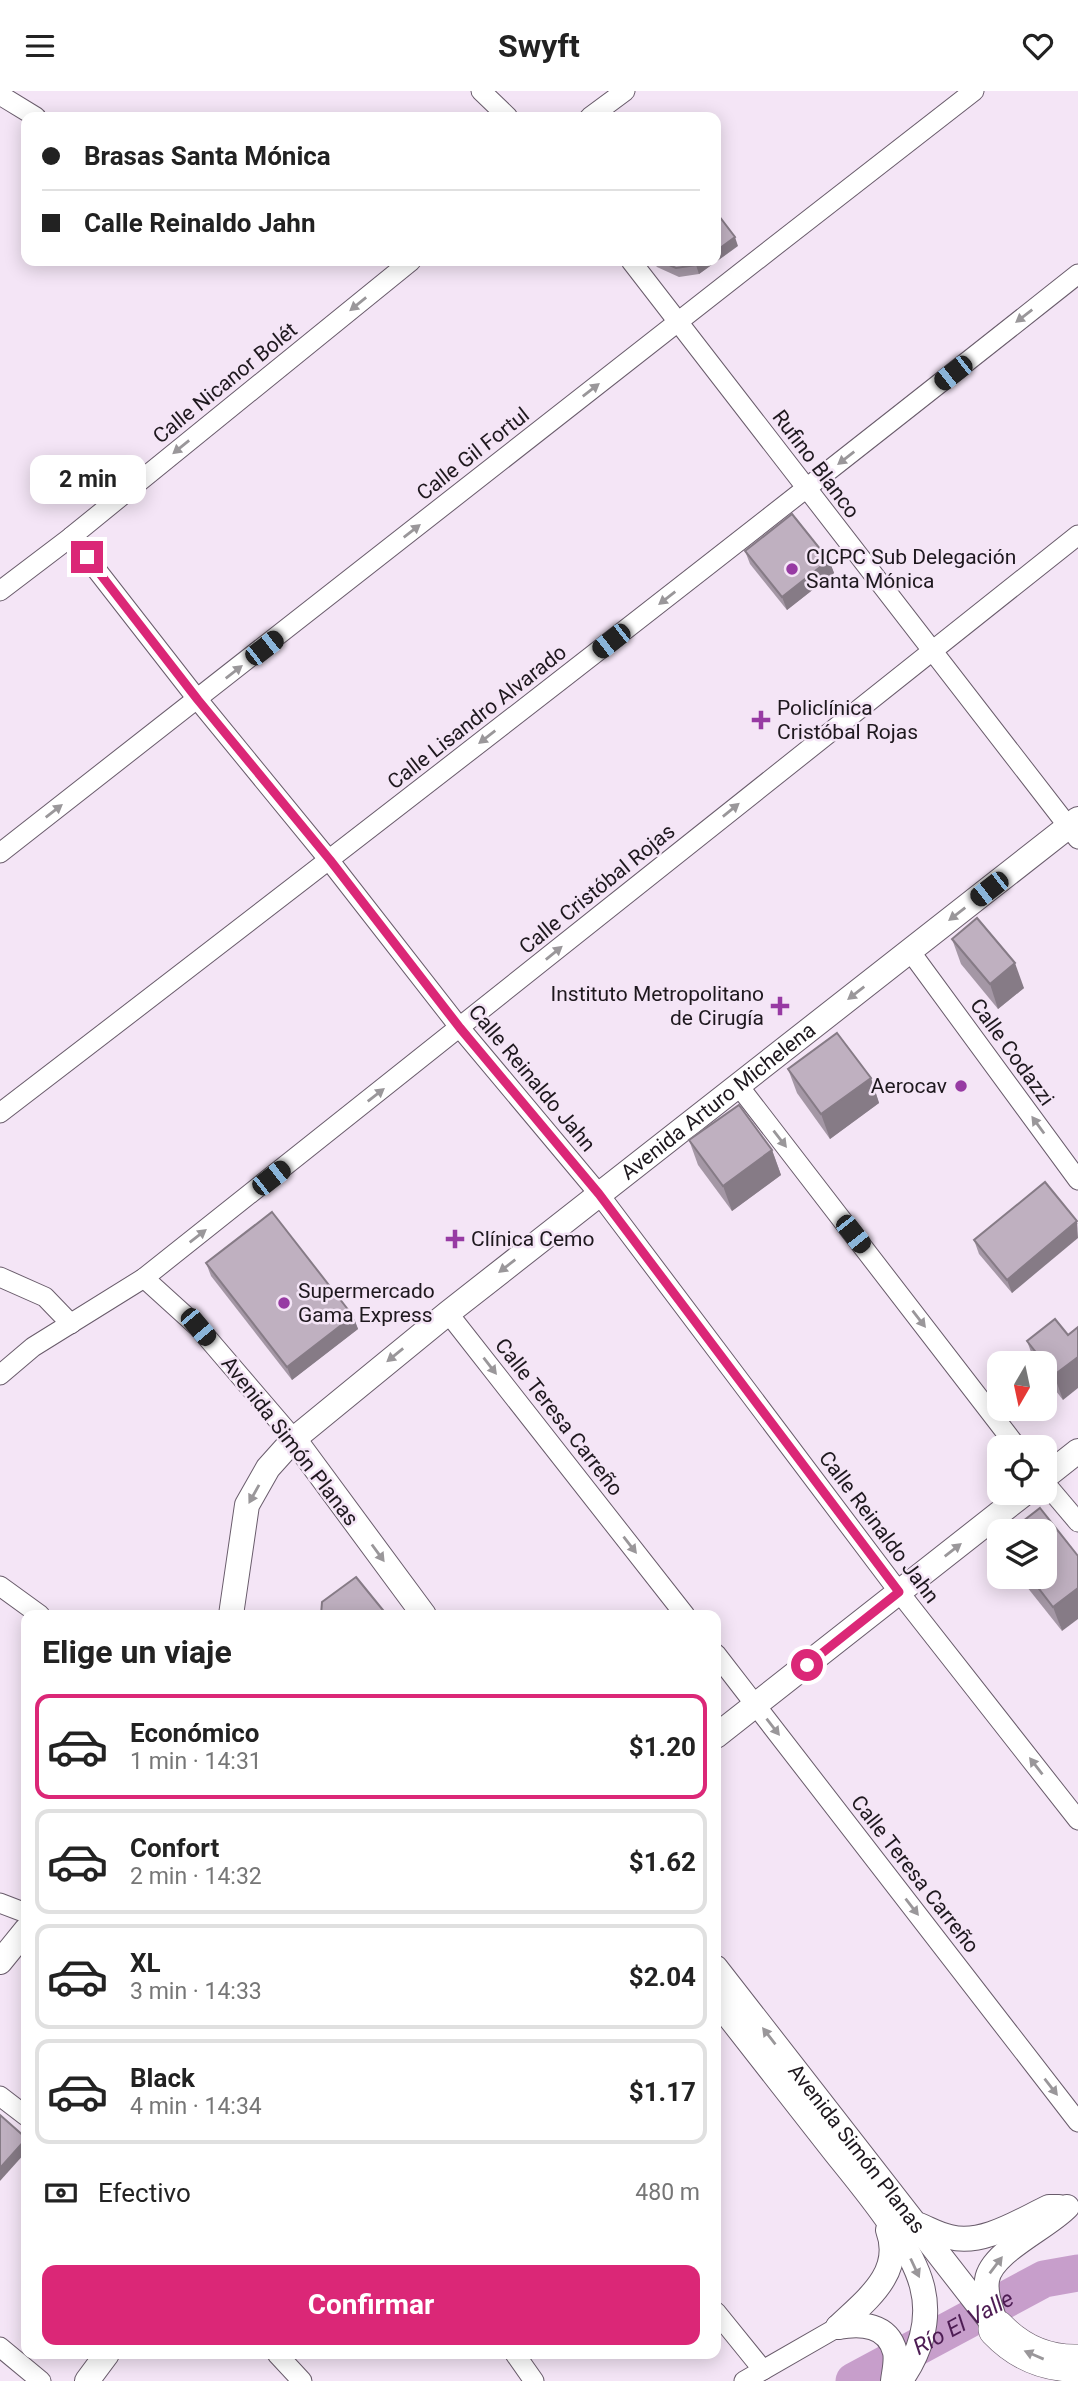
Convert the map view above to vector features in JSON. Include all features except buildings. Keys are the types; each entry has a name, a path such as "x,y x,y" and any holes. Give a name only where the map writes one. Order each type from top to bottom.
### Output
{"highway":[{"path":"997,2329 1012,2344 1031,2355 1054,2362 1078,2363"}],"street":[{"path":"481,91 503,112"},
{"path":"597,112 625,91"},
{"name":"Calle Gil Fortul","path":"0,853 974,91"},
{"path":"0,95 28,112"},
{"name":"Calle Nicanor Bolét","path":"0,591 71,537 405,266"},
{"name":"Rufino Blanco","path":"635,266 932,650 1075,828"},
{"name":"Calle Lisandro Alvarado","path":"0,1113 330,860 1078,274"},
{"name":"Calle Cristóbal Rojas","path":"0,1375 33,1347 145,1278 1078,535"},
{"name":"Calle Reinaldo Jahn","path":"71,537 198,700 330,860 460,1028 599,1194 899,1592 1078,1820"},
{"name":"Avenida Arturo Michelena","path":"232,1610 247,1506 268,1468 294,1439 448,1313 738,1085 910,951 1075,828"},
{"name":"Calle Codazzi","path":"910,951 1078,1180"},
{"path":"738,1085 1008,1435"},
{"path":"0,1277 45,1297 71,1324"},
{"name":"Avenida Simón Planas","path":"145,1278 198,1327 294,1439 420,1610"},
{"name":"Calle Teresa Carreño","path":"448,1313 681,1610"},
{"path":"1057,1469 1078,1451"},
{"path":"1057,1495 1078,1522"},
{"path":"721,1732 1010,1505"},
{"path":"0,1586 33,1610"},
{"name":"Calle Teresa Carreño","path":"721,1660 1078,2122"},
{"path":"0,1903 21,1911"},
{"path":"0,1962 21,1936"},
{"name":"Avenida Simón Planas","path":"721,1974 997,2329"},
{"name":"Avenida Simón Planas","path":"721,2006 880,2209 916,2268 925,2301 922,2338 914,2363 900,2381"},
{"path":"0,2096 21,2112"},
{"path":"918,2225 951,2238 967,2239 986,2235 1049,2207 1072,2205"},
{"path":"997,2329 987,2292 990,2268 1009,2250 1072,2205"},
{"path":"744,2381 838,2327 885,2280 892,2259 891,2238 880,2209"},
{"path":"721,2318 763,2371"},
{"path":"838,2327 853,2325 878,2329 888,2335 895,2354 893,2381"},
{"path":"0,2347 41,2381"},
{"path":"87,2381 104,2359"},
{"path":"106,2381 108,2359"},
{"path":"282,2359 302,2381"},
{"path":"519,2359 534,2381"}],"waterway":[{"name":"Río El Valle","path":"854,2381 1044,2279 1078,2273"}],"place":[{"name":"CICPC Sub Delegación Santa Mónica","path":"792,569"},
{"name":"Policlínica Cristóbal Rojas","path":"761,720"},
{"name":"Instituto Metropolitano de Cirugía","path":"780,1006"},
{"name":"Aerocav","path":"961,1086"},
{"name":"Clínica Cemo","path":"455,1239"},
{"name":"Supermercado Gama Express","path":"284,1303"}],"route":[{"path":"87,557 198,700 330,860 460,1028 599,1194 899,1592 807,1665"}]}
